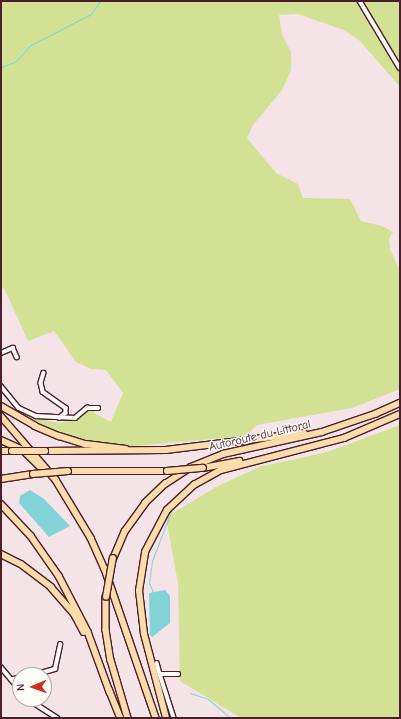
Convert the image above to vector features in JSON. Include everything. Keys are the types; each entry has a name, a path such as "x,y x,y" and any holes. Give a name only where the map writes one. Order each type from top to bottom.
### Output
{"highway":[{"name":"Autoroute du Littoral","path":"128,718 111,660 106,630 106,597 113,559 120,541 138,512 158,489 179,473 223,454 332,429 375,414 400,403"},
{"path":"1,406 34,426 71,440 109,447 166,450"},
{"name":"Autoroute du Littoral","path":"166,718 146,645 139,600 145,552 162,516 194,485 221,470 352,434 400,414"},
{"path":"1,416 45,466 80,517 103,564 156,718"},
{"path":"1,451 166,450 332,429"},
{"path":"1,479 68,471 167,471 203,468 352,434"},
{"path":"1,440 29,455 63,495 86,533 119,607"},
{"path":"1,504 31,536 59,576 88,632 110,692"},
{"path":"1,554 38,576 65,603 80,625 121,718"}],"street":[{"path":"360,1 400,68"},
{"path":"1,353 13,348 17,358"},
{"path":"44,374 41,383 43,392 66,408 66,413 60,418"},
{"path":"1,386 14,403 26,412 42,418 77,417 87,408 98,408"},
{"path":"52,670 55,669 60,645"},
{"path":"158,663 174,718"},
{"path":"1,667 12,678"},
{"path":"160,674 178,674"},
{"path":"40,707 57,718"}],"green space":[{"path":"1,1 400,1 400,87 360,41 344,30 298,14 279,15 282,34 291,52 291,70 282,90 253,125 247,138 276,173 298,184 303,198 350,199 361,221 382,226 393,232 389,239 390,249 400,271 400,389 352,408 257,425 246,436 123,447 86,441 35,425 34,418 60,423 79,417 86,409 96,409 94,413 111,422 123,393 106,370 91,369 76,362 54,331 28,341 4,288 1,289"},
{"path":"400,425 400,718 241,718 180,681 178,583 166,517 218,486 259,467 327,452"}],"water":[{"path":"30,490 44,499 70,526 49,537 19,503 20,496"},
{"path":"165,590 170,596 170,623 152,637 150,635 149,593"}],"waterway":[{"path":"1,67 15,62 31,45 91,14 100,1"},
{"path":"153,592 149,583 152,561 172,509"},
{"path":"190,693 208,699 231,718"}]}
